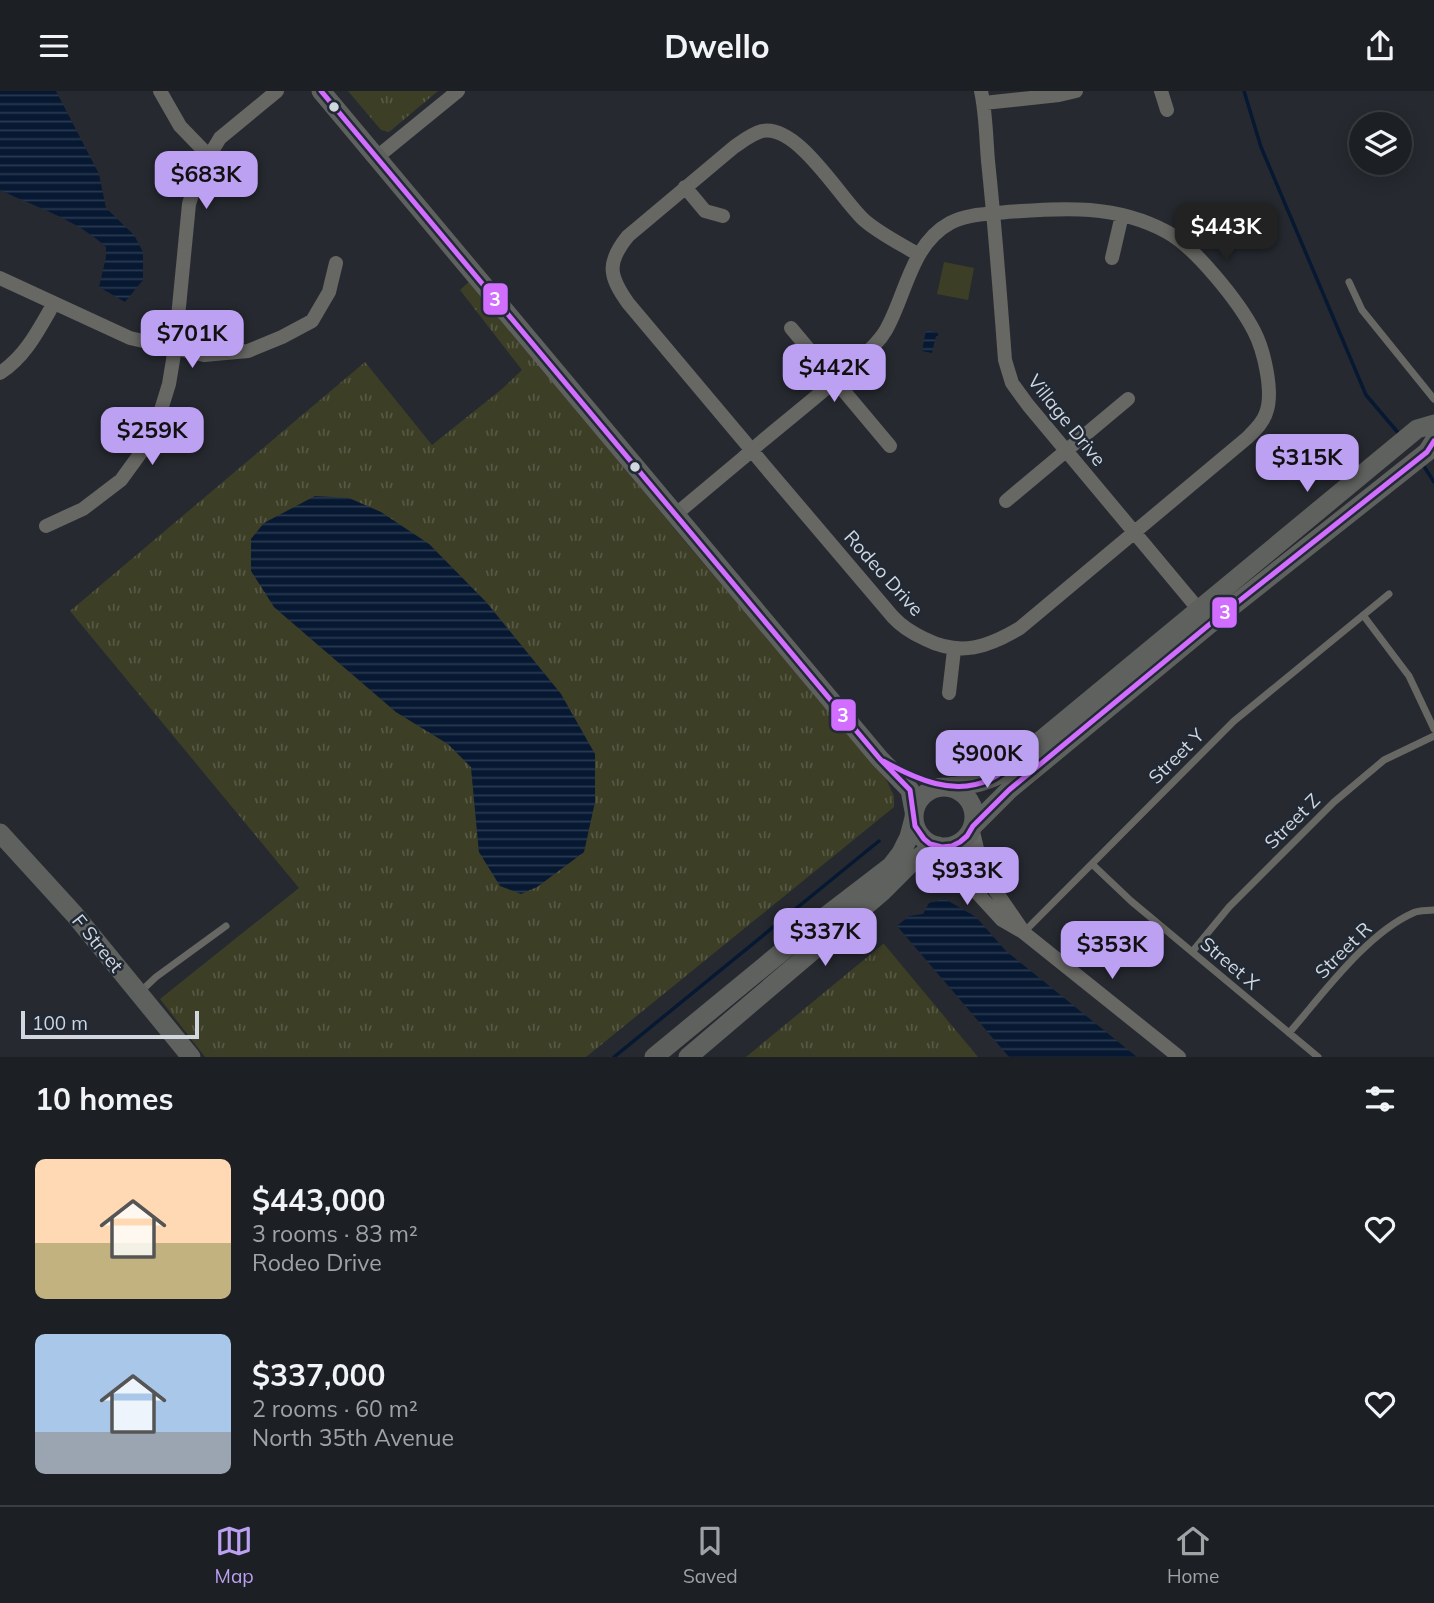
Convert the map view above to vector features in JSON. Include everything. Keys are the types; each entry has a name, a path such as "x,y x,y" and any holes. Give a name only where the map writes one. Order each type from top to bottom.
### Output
{"street":[{"path":"160,91 180,126 209,156"},
{"path":"46,526 83,509 121,480 153,436 169,384 189,204 199,173 220,138 277,91"},
{"path":"321,91 880,759 910,790 918,833 930,844 940,847 1002,920 1023,932 1180,1057"},
{"path":"377,157 458,91"},
{"path":"983,97 1059,95 1076,91"},
{"path":"1161,91 1167,110"},
{"name":"Village Drive","path":"983,97 1005,359 1012,383 1205,617"},
{"name":"Rodeo Drive","path":"919,255 863,219 804,150 791,139 777,131 764,131 750,136 628,236 619,247 612,264 616,286 628,303 901,626 931,642 954,650"},
{"path":"685,187 705,211 723,216"},
{"path":"676,514 877,343 886,330 919,255 934,235 950,223 965,217 994,213 1055,208 1094,209 1142,219 1170,233 1190,249 1233,297 1257,338 1268,382 1266,414 1257,428 1020,628 999,640 978,647 954,650 949,693"},
{"path":"1112,258 1122,215"},
{"path":"0,278 130,338 204,355 248,351 312,321 329,292 336,263"},
{"path":"0,373 13,364 33,341 54,303"},
{"path":"790,328 890,446"},
{"path":"1006,501 1128,399"},
{"path":"688,1057 883,892 911,863 922,855 940,847 951,846 967,837 1003,796 1411,433 1434,424"},
{"path":"654,1057 818,922 891,866 909,837 914,814 921,797 927,791 987,781 1000,774 1205,617 1405,470 1430,446"},
{"path":"880,759 917,779 959,790 967,796 972,805 973,827 980,861 988,880 1023,932"},
{"name":"F Street","path":"0,834 74,914 191,1057"}],"lane":[{"path":"1349,282 1362,310 1434,399"},
{"name":"Street Y","path":"1023,932 1234,720 1389,594"},
{"path":"1363,615 1409,675 1434,729"},
{"name":"Street Z","path":"1192,952 1229,907 1334,802 1384,761 1434,736"},
{"name":"Street X","path":"1092,864 1131,901 1318,1057"},
{"name":"Street R","path":"1289,1033 1336,978 1384,930 1415,912 1434,910"},
{"path":"139,994 156,977 226,926"}],"green space":[{"path":"348,91 438,91 389,132 381,130"},
{"path":"944,262 974,268 968,300 937,294"},
{"path":"470,281 886,779 894,796 894,807 586,1057 205,1057 160,999 299,888 70,611 365,362 432,445 502,389 522,370 460,290","holes":["429,544 486,602 561,694 584,852 537,887 479,852 471,767 448,744 396,712 274,607"]},
{"path":"883,944 978,1057 746,1057"}],"water":[{"path":"0,91 56,91 99,174 106,208 134,235 143,252 143,280 125,302 99,287 106,247 69,221 0,190"},
{"path":"926,330 938,333 932,353 922,351"},
{"path":"315,496 349,498 381,512 429,544 486,602 561,694 595,754 595,802 584,852 537,887 521,894 500,886 479,852 471,767 448,744 396,712 274,607 251,571 251,539 264,523"},
{"path":"945,899 976,917 1006,951 1137,1057 1009,1057 897,926 909,916 923,914 929,903"}],"waterway":[{"path":"1244,91 1261,147 1366,395 1400,435"},
{"path":"1422,463 1434,482"},
{"path":"614,1057 879,841"}],"transit line":[{"name":"3","path":"321,91 880,759 910,790 915,826 930,844 942,847 960,842 1009,790 1210,624 1427,452 1434,441"},
{"name":"3","path":"883,761 922,779 949,786 963,786 991,779 1022,756"}]}
